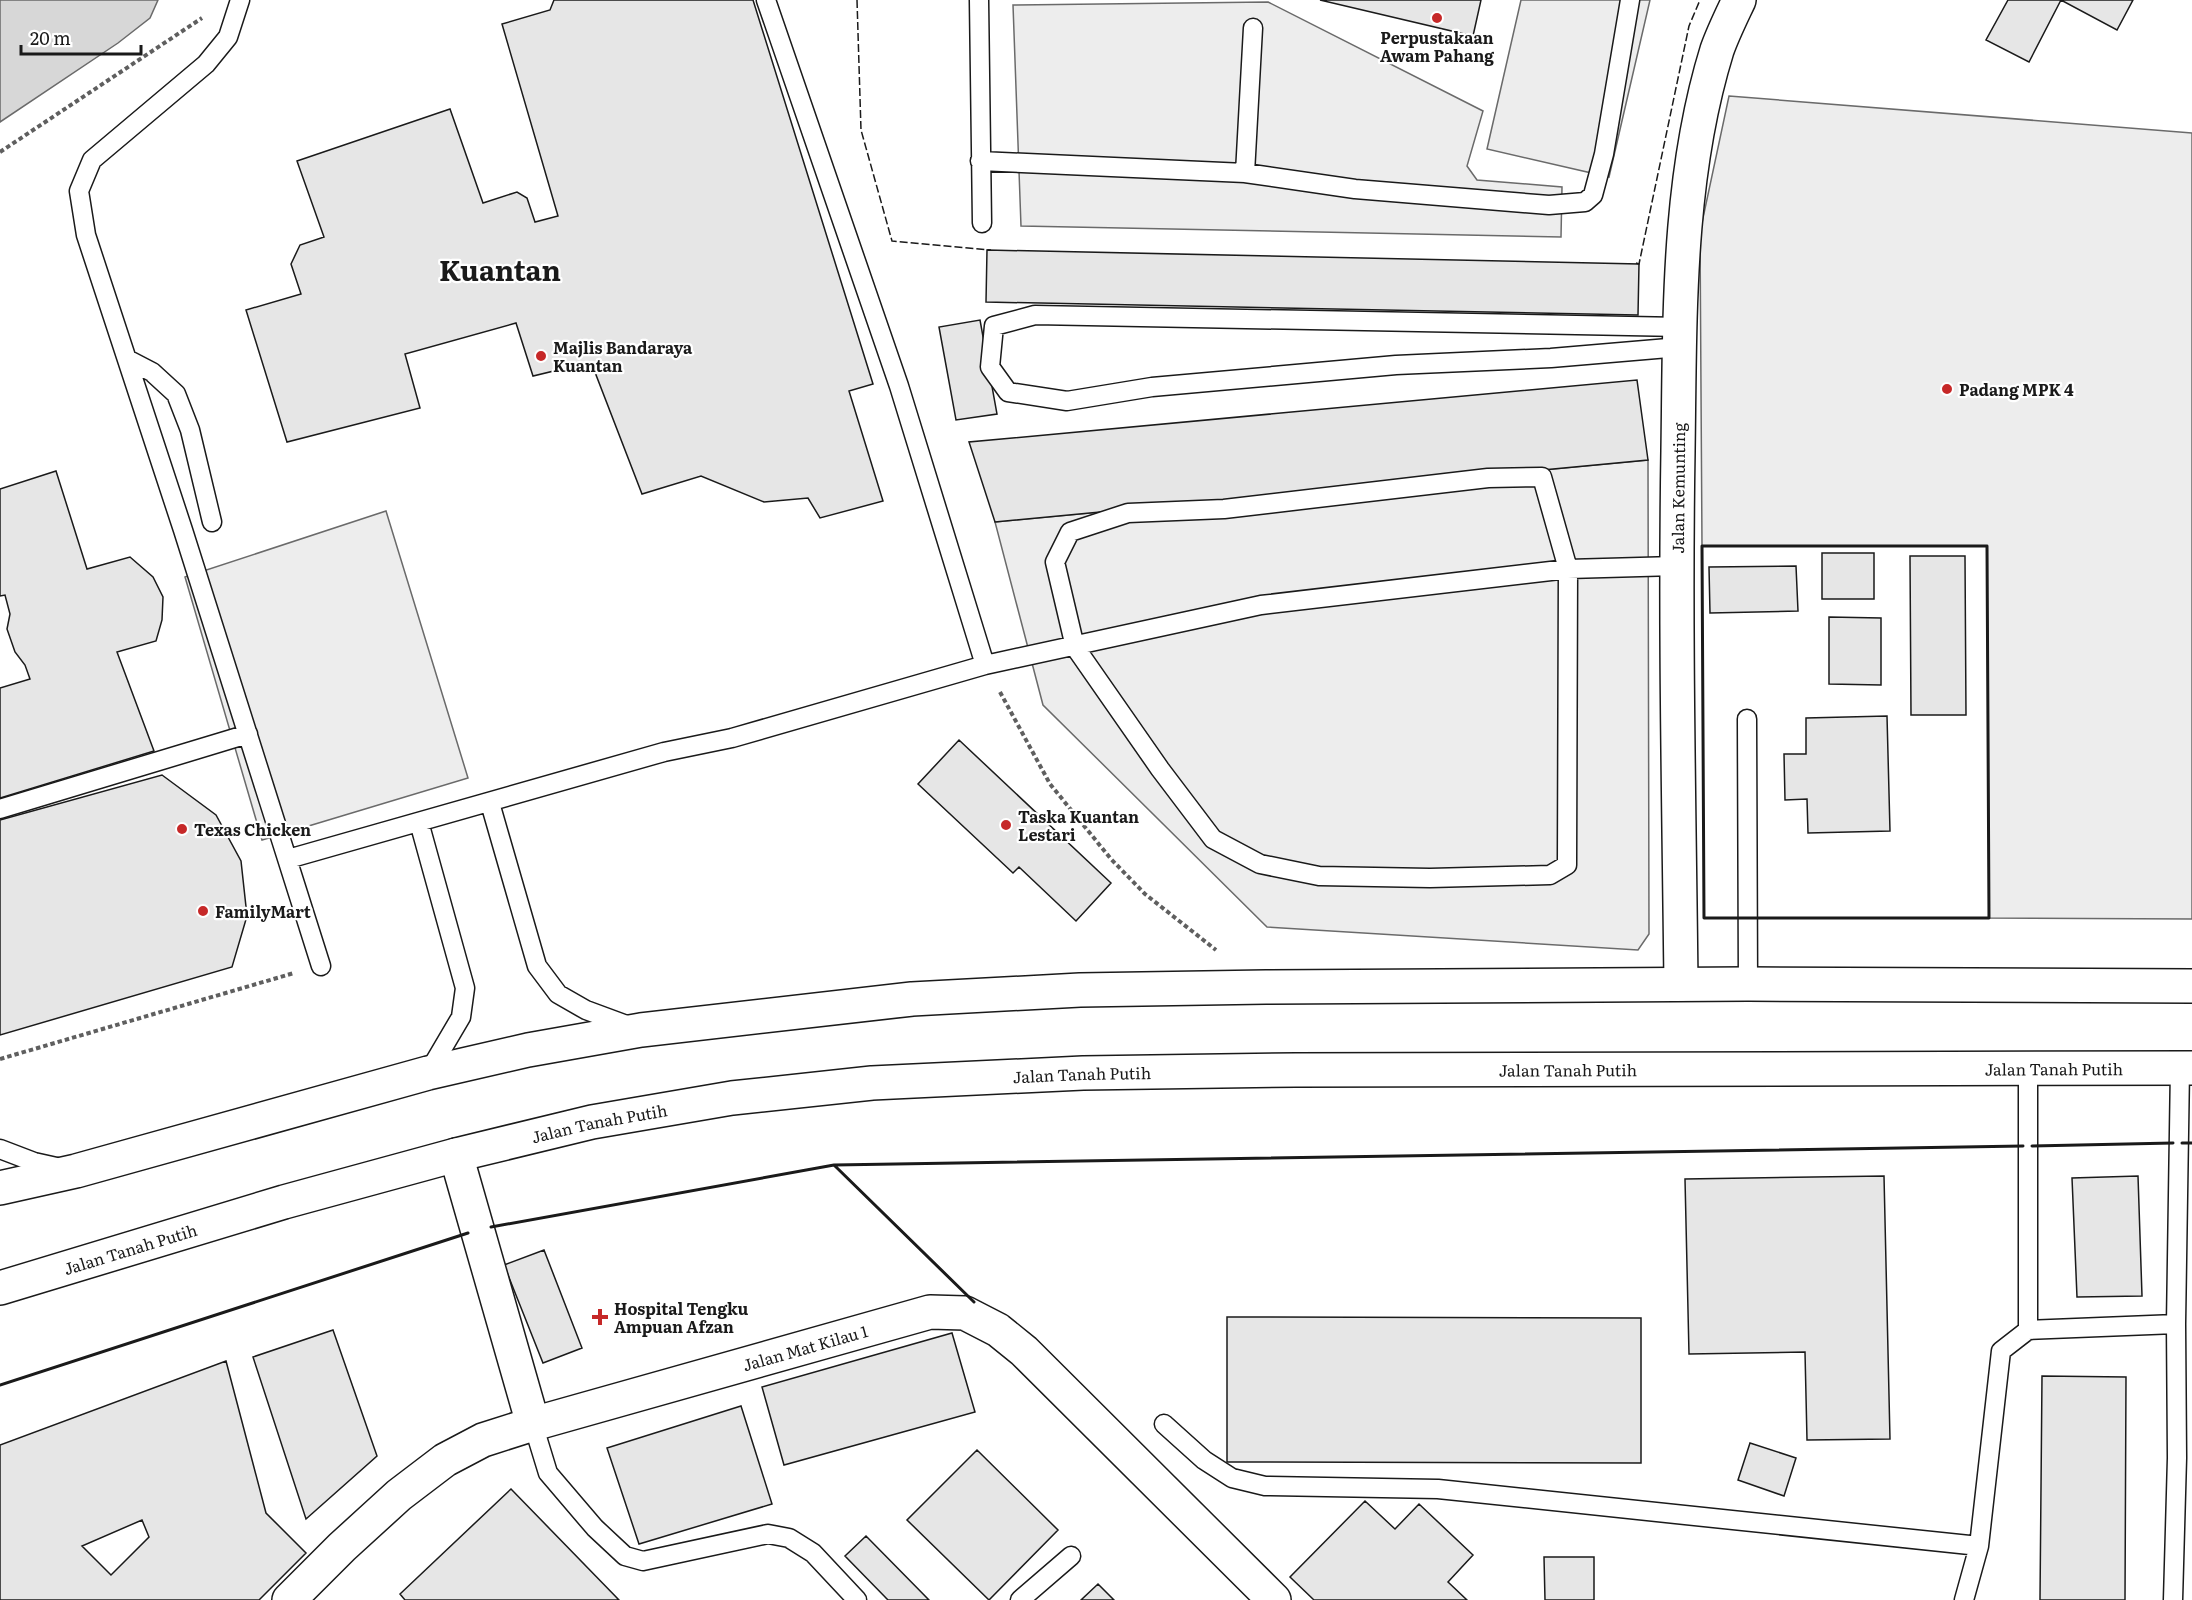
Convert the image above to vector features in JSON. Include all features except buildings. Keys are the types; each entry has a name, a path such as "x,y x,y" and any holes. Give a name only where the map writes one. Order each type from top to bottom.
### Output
{"main road":[{"name":"Jalan Kemunting","path":"1681,984 1676,566 1683,255 1702,111 1718,48 1738,0"},
{"path":"0,1188 76,1171 428,1073 528,1050 641,1030 912,999 1080,990 1681,984 2192,986"},
{"name":"Jalan Tanah Putih","path":"0,1288 284,1202 456,1155 592,1122 732,1098 872,1083 1083,1073 1296,1070 2186,1068"},
{"path":"456,1155 533,1424"},
{"name":"Jalan Mat Kilau 1","path":"290,1600 342,1547 399,1495 445,1460 483,1440 930,1312 965,1313 998,1330 1024,1351 1274,1600"}],"lane":[{"path":"240,0 228,37 206,64 92,160 79,191 86,235 321,966"},
{"path":"766,0 899,386 985,665"},
{"path":"979,0 982,223"},
{"path":"980,161 1245,173 1355,189 1549,205 1585,202 1593,195 1604,154 1630,0"},
{"path":"1245,173 1253,28"},
{"path":"1035,315 1680,337 1551,358 1372,367 1152,387 1067,401 1008,392 990,368 994,326 1035,315"},
{"path":"127,359 152,372 176,394 190,430 212,522"},
{"path":"1542,477 1568,569 1567,865 1550,876 1430,878 1319,876 1260,864 1213,839 1160,769 1076,647 1055,562 1070,532 1128,513 1224,509 1488,478 1542,477"},
{"path":"288,859 664,752 732,738 985,665 1261,605 1568,569 1676,566"},
{"path":"1747,718 1748,984"},
{"path":"0,809 248,734"},
{"path":"490,803 537,966 558,994 586,1010 641,1030"},
{"path":"418,822 465,988 461,1017 428,1073"},
{"path":"2028,1068 2028,1330"},
{"path":"2173,1600 2184,1457 2176,1324 2186,1068"},
{"path":"0,1149 34,1162 76,1171"},
{"path":"1964,1600 1979,1546 2001,1351 2028,1330 2176,1324"},
{"path":"533,1424 548,1473 595,1528 625,1556 643,1561 768,1534 789,1538 813,1553 857,1600"},
{"path":"1164,1424 1204,1460 1232,1478 1265,1486 1438,1489 1979,1546"},
{"path":"1020,1600 1071,1556"}],"path":[{"path":"0,152 203,18"},
{"path":"985,665 1050,784 1111,859 1145,894 1218,951"},
{"path":"0,1059 321,966"}],"shaded area":[{"path":"0,0 158,0 150,18 118,43 0,122"},
{"path":"1521,0 1650,0 1609,177 1487,149"},
{"path":"1268,2 1483,111 1467,166 1477,180 1562,187 1561,237 1021,226 1013,5"},
{"name":"Padang MPK 4","path":"1729,96 2192,133 2192,919 1989,918 1987,546 1702,546 1700,232"},
{"path":"1648,460 1649,934 1638,950 1267,927 1043,705 995,522"},
{"path":"386,511 468,778 262,840 185,577"}],"fence":[{"path":"857,0 861,130 892,241 991,250"},
{"path":"1636,263 1639,264 1689,26 1700,0"}],"wall":[{"path":"1702,546 1987,546 1989,918 1704,918 1702,546"},
{"path":"2032,1146 2173,1143"},
{"path":"2182,1143 2192,1143"},
{"path":"974,1302 834,1165 2023,1146"},
{"path":"491,1227 834,1165 836,1167"},
{"path":"0,1385 468,1233"}],"place":[{"name":"Perpustakaan Awam Pahang","path":"1437,18"},
{"name":"Majlis Bandaraya Kuantan","path":"541,356"},
{"name":"Padang MPK 4","path":"1947,389"},
{"name":"Taska Kuantan Lestari","path":"1006,825"},
{"name":"Texas Chicken","path":"182,829"},
{"name":"FamilyMart","path":"203,911"},
{"name":"Hospital Tengku Ampuan Afzan","path":"600,1317"}],"district":[{"name":"Kuantan","path":"500,269"}]}
